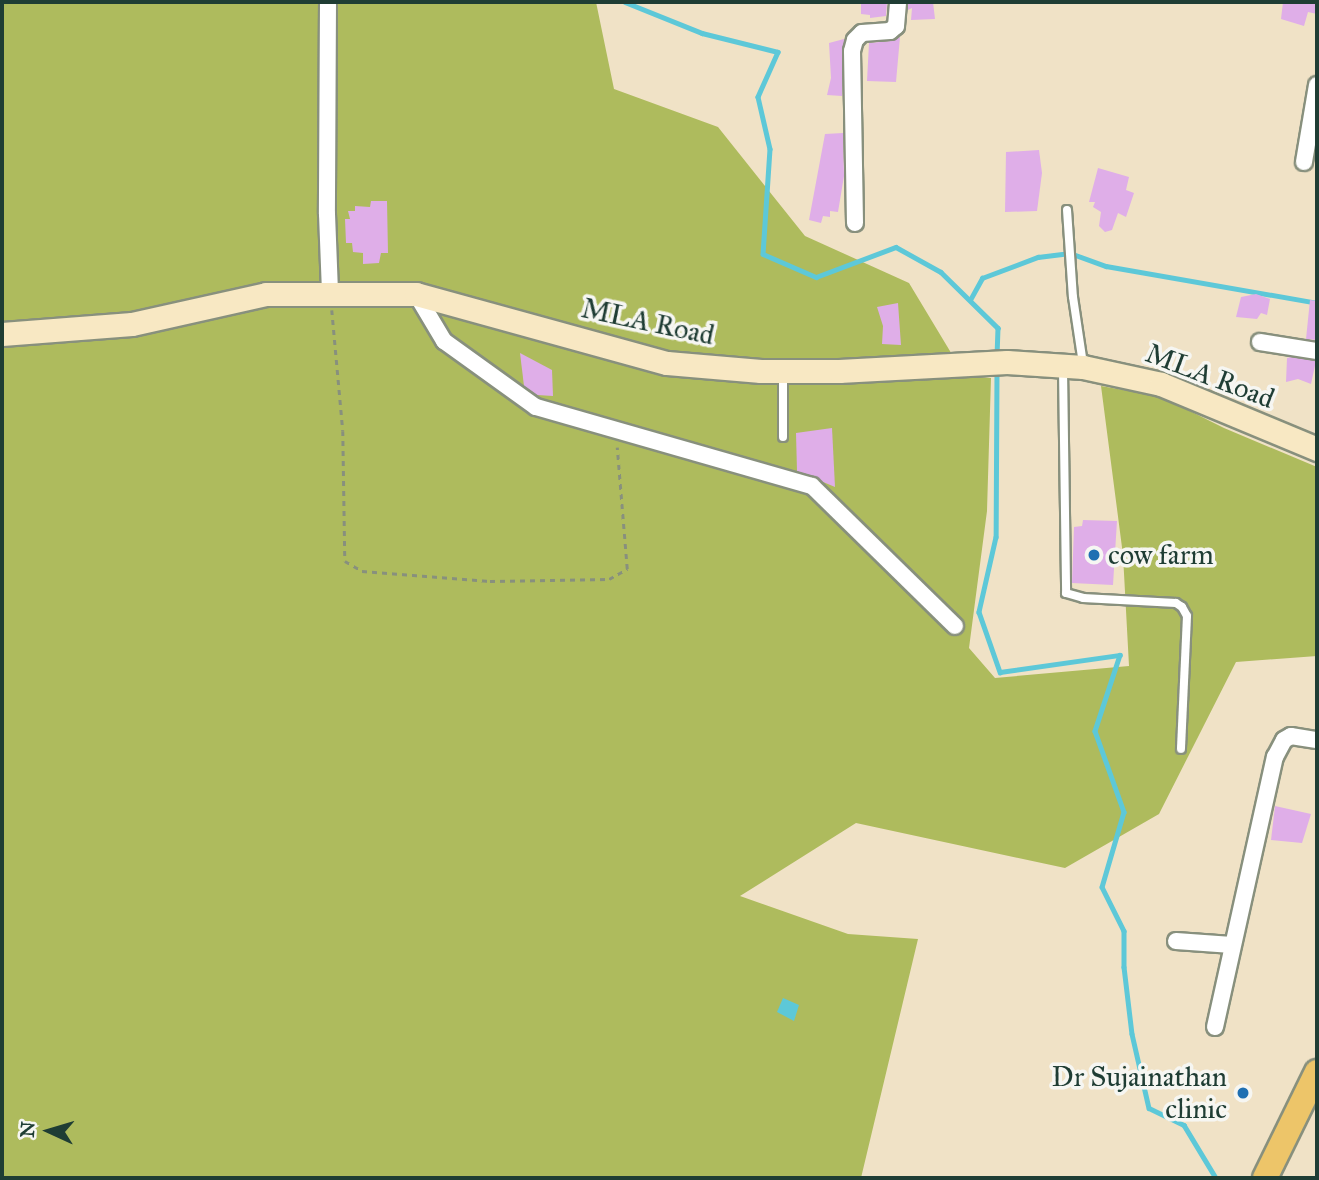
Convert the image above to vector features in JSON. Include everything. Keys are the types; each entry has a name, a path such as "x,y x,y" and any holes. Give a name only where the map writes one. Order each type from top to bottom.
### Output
{"main road":[{"path":"1265,1178 1317,1072"}],"street":[{"path":"328,2 327,214 330,293"},
{"path":"855,222 852,51 855,40 862,33 890,30 896,26 898,2"},
{"path":"1304,162 1317,85"},
{"name":"MLA Road","path":"2,334 131,324 266,294 416,294 667,363 783,371 1007,362 1073,366 1161,384 1317,449"},
{"path":"416,294 444,341 536,408 811,486 955,626"},
{"path":"1260,342 1317,351"},
{"path":"1215,1027 1275,757 1284,740 1291,736 1317,740"},
{"path":"1176,940 1232,945"}],"lane":[{"path":"1067,210 1073,297 1073,366 1066,593 1083,598 1176,603 1182,607 1187,617 1181,748"},
{"path":"783,371 783,437"}],"path":[{"path":"330,293 343,431 345,561 362,571 490,581 609,579 626,569 615,430"}],"green space":[{"path":"2,2 596,2 614,89 718,127 805,236 909,283 965,376 991,378 987,511 969,648 995,678 1129,666 1123,555 1101,386 1162,397 1224,428 1317,467 1317,656 1236,662 1159,814 1065,868 856,823 740,896 848,934 918,939 861,1178 2,1178"}],"water":[{"path":"783,998 799,1005 794,1021 777,1012"}],"building":[{"path":"861,2 887,2 886,16 870,18 870,15 861,14"},
{"path":"908,2 933,2 935,19 911,20 912,8 908,10"},
{"path":"1283,2 1317,2 1317,14 1308,12 1304,26 1281,19"},
{"path":"900,37 896,82 867,81 869,43 891,41"},
{"path":"844,39 842,96 827,95 831,78 829,43"},
{"path":"843,133 844,176 838,212 830,211 830,217 823,216 821,223 809,220 825,134"},
{"path":"1039,150 1042,173 1037,211 1005,212 1006,152"},
{"path":"1098,168 1129,177 1126,190 1134,193 1126,217 1118,213 1112,230 1105,232 1099,226 1101,212 1093,207 1095,202 1089,202"},
{"path":"371,201 387,201 388,253 381,253 379,263 363,264 363,253 353,252 352,243 346,243 345,219 350,219 348,211 355,211 355,206 370,207"},
{"path":"1256,294 1270,299 1267,315 1261,313 1257,319 1236,317 1241,297"},
{"path":"1310,300 1317,301 1317,340 1306,339"},
{"path":"898,303 901,345 882,344 883,326 877,307"},
{"path":"520,353 552,370 553,396 537,395 524,386"},
{"path":"1287,358 1316,361 1311,384 1298,379 1286,382"},
{"path":"832,428 835,487 797,471 796,433"},
{"name":"cow farm","path":"1083,520 1117,521 1113,585 1072,583 1074,527 1082,526"},
{"path":"1275,806 1311,814 1302,843 1271,840"}],"waterway":[{"path":"625,2 702,33 778,52 758,97 770,149 763,254 816,277 896,247 941,272 998,328 997,355"},
{"path":"970,300 982,278 1038,257 1070,253 1106,266 1317,303"},
{"path":"997,371 996,537 979,612 1000,672 1120,655 1095,731 1124,812 1102,887 1124,931 1124,967 1132,1034 1149,1108 1184,1125 1216,1178"}],"place":[{"name":"cow farm","path":"1094,555"},
{"name":"Dr Sujainathan clinic","path":"1243,1093"}]}
